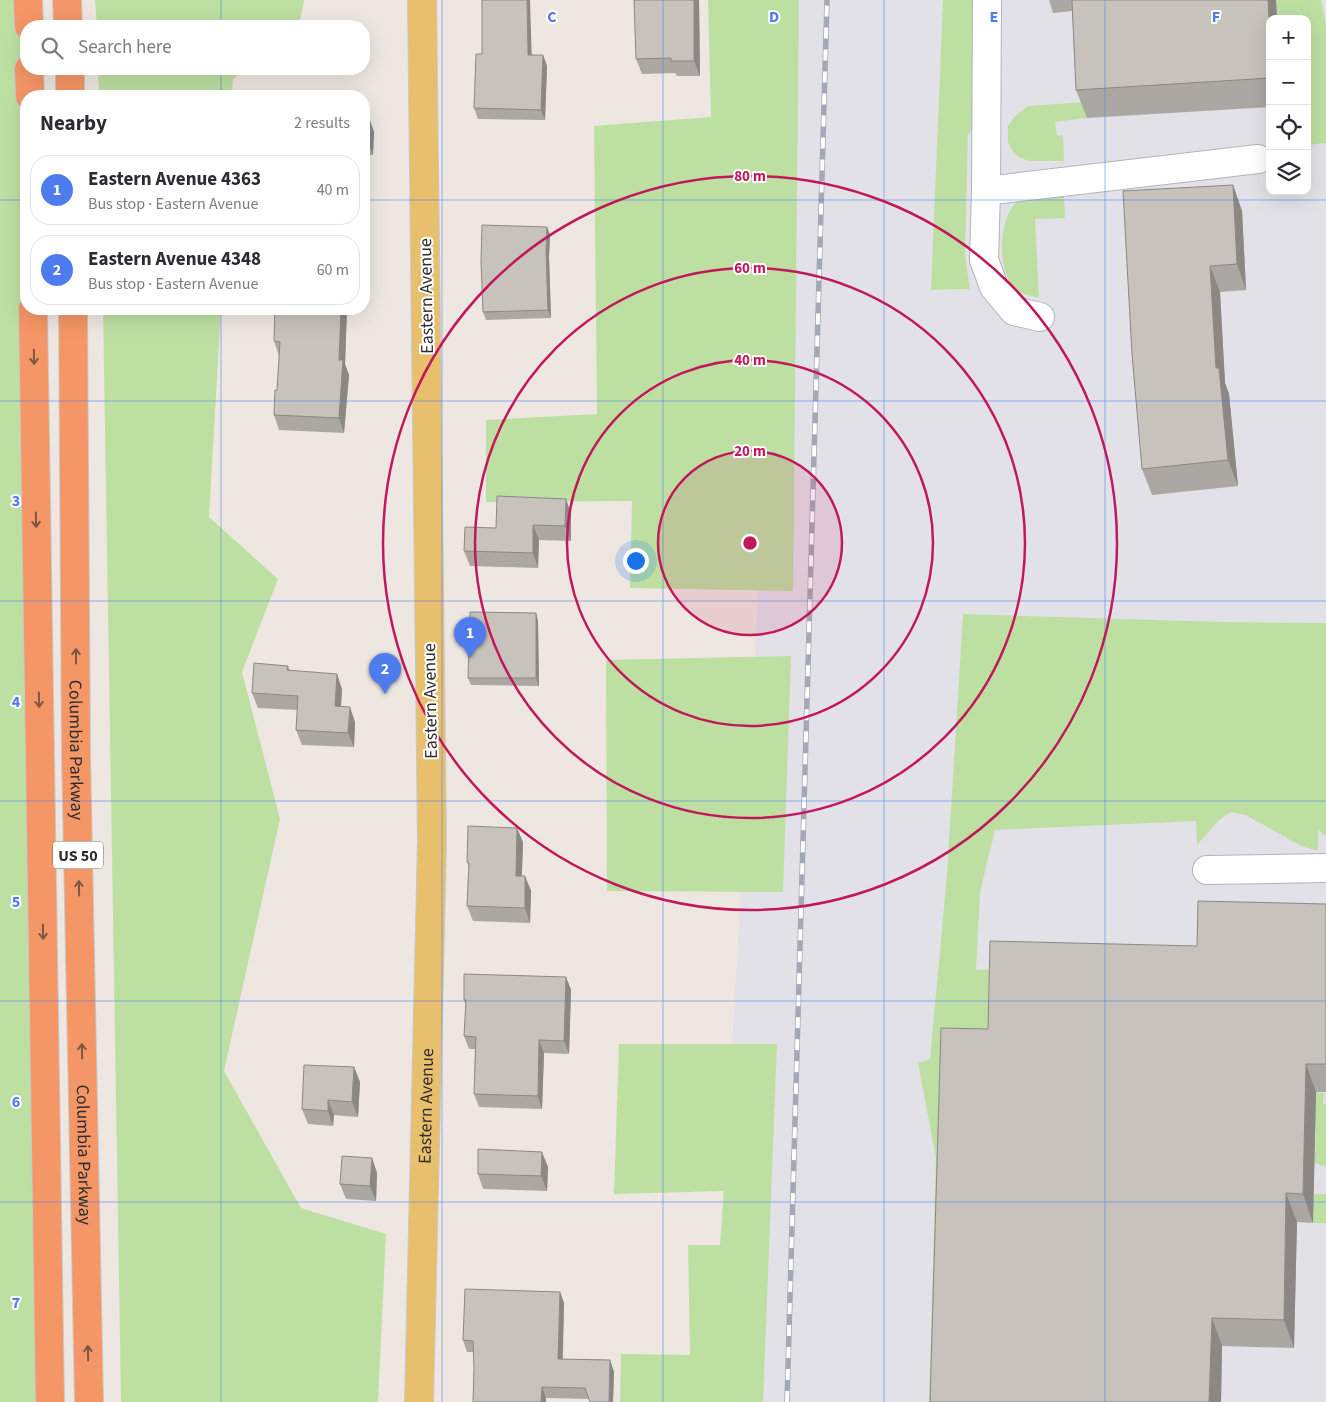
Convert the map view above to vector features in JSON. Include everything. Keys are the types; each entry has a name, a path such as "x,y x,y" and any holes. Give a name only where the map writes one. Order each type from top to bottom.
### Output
{"highway":[{"path":"28,0 28,20"},
{"path":"68,0 68,20"},
{"path":"29,75 30,90"},
{"path":"70,75 70,90"},
{"name":"US 50","path":"33,315 50,1402"},
{"name":"Columbia Parkway","path":"73,315 76,755 89,1402"}],"main road":[{"name":"Eastern Avenue","path":"419,1402 432,840 422,0"}],"lane":[{"path":"987,0 984,260 994,287 1014,310 1040,317"},
{"path":"986,191 1258,159"},
{"path":"1207,870 1326,868"}],"shaded area":[{"path":"784,0 1326,0 1326,1402 711,1402 788,87"}],"green space":[{"path":"0,0 28,0 26,20 20,20 20,75 26,75 26,90 20,90 20,315 26,315 50,1402 0,1402"},
{"path":"95,0 304,0 300,20 97,20"},
{"path":"708,0 799,0 793,591 630,588 632,501 486,502 486,420 597,414 594,126 711,117"},
{"path":"943,0 972,0 974,126 968,135 965,255 970,289 931,290"},
{"path":"1276,0 1321,0 1326,24 1326,143 1311,145 1311,15 1277,15"},
{"path":"98,75 238,75 233,79 232,90 99,90"},
{"path":"1086,102 1087,118 1055,122 1057,136 1063,135 1064,161 1030,161 1020,158 1013,152 1008,142 1008,126 1015,116 1028,106"},
{"path":"1064,196 1065,218 1035,219 1039,298 1029,296 1016,290 1008,279 1002,253 1004,225 1016,203 1025,197"},
{"path":"103,315 221,315 209,517 278,579 242,672 280,819 224,1071 301,1208 386,1234 378,1402 121,1402"},
{"path":"963,614 1223,622 1326,623 1326,836 1318,830 1318,851 1301,846 1246,815 1231,812 1219,820 1197,845 1196,821 995,830 980,892 976,970 1000,969 941,1402 929,1402 936,1158 918,1063 930,1059 947,875"},
{"path":"791,656 783,892 607,891 606,660"},
{"path":"619,1044 777,1044 763,1402 620,1402 621,1354 690,1355 688,1245 720,1245 724,1191 614,1194"},
{"path":"1316,1092 1324,1093 1323,1104 1326,1104 1326,1167 1315,1163"},
{"path":"1314,1194 1326,1194 1326,1223 1313,1223"}],"building":[{"path":"482,0 527,0 528,55 543,55 541,110 474,108 476,54 482,54"},
{"path":"634,0 694,0 694,61 671,61 671,58 636,59"},
{"path":"1072,0 1268,0 1269,15 1266,15 1266,78 1076,90"},
{"path":"1233,185 1237,264 1210,266 1216,368 1219,368 1228,460 1142,469 1132,354 1123,191"},
{"path":"482,225 547,227 548,310 483,312"},
{"path":"275,315 341,315 339,360 343,360 339,418 274,415 280,342 274,341"},
{"path":"497,496 566,499 565,526 533,525 533,553 464,551 465,527 496,528"},
{"path":"470,612 536,613 536,678 468,678"},
{"path":"254,663 288,666 287,670 337,674 335,706 350,707 348,733 296,730 298,696 252,693"},
{"path":"468,826 517,828 516,876 525,876 525,908 467,906"},
{"path":"1198,901 1326,904 1326,1064 1306,1064 1303,1194 1286,1193 1284,1320 1212,1318 1209,1402 930,1402 941,1028 988,1029 990,941 1197,946"},
{"path":"464,974 566,977 564,1041 539,1040 538,1096 474,1094 476,1037 464,1036 466,1000 464,1000"},
{"path":"304,1065 354,1067 352,1102 328,1100 328,1111 302,1109"},
{"path":"478,1149 542,1152 541,1176 478,1174"},
{"path":"342,1156 372,1158 370,1186 340,1184"},
{"path":"465,1289 560,1292 558,1359 610,1360 609,1402 590,1402 585,1388 542,1387 541,1402 473,1402 473,1341 463,1340"}],"railway":[{"path":"787,1402 827,0"}],"place":[{"name":"Eastern Avenue 4363","path":"470,658"},
{"name":"Eastern Avenue 4348","path":"385,694"}]}
